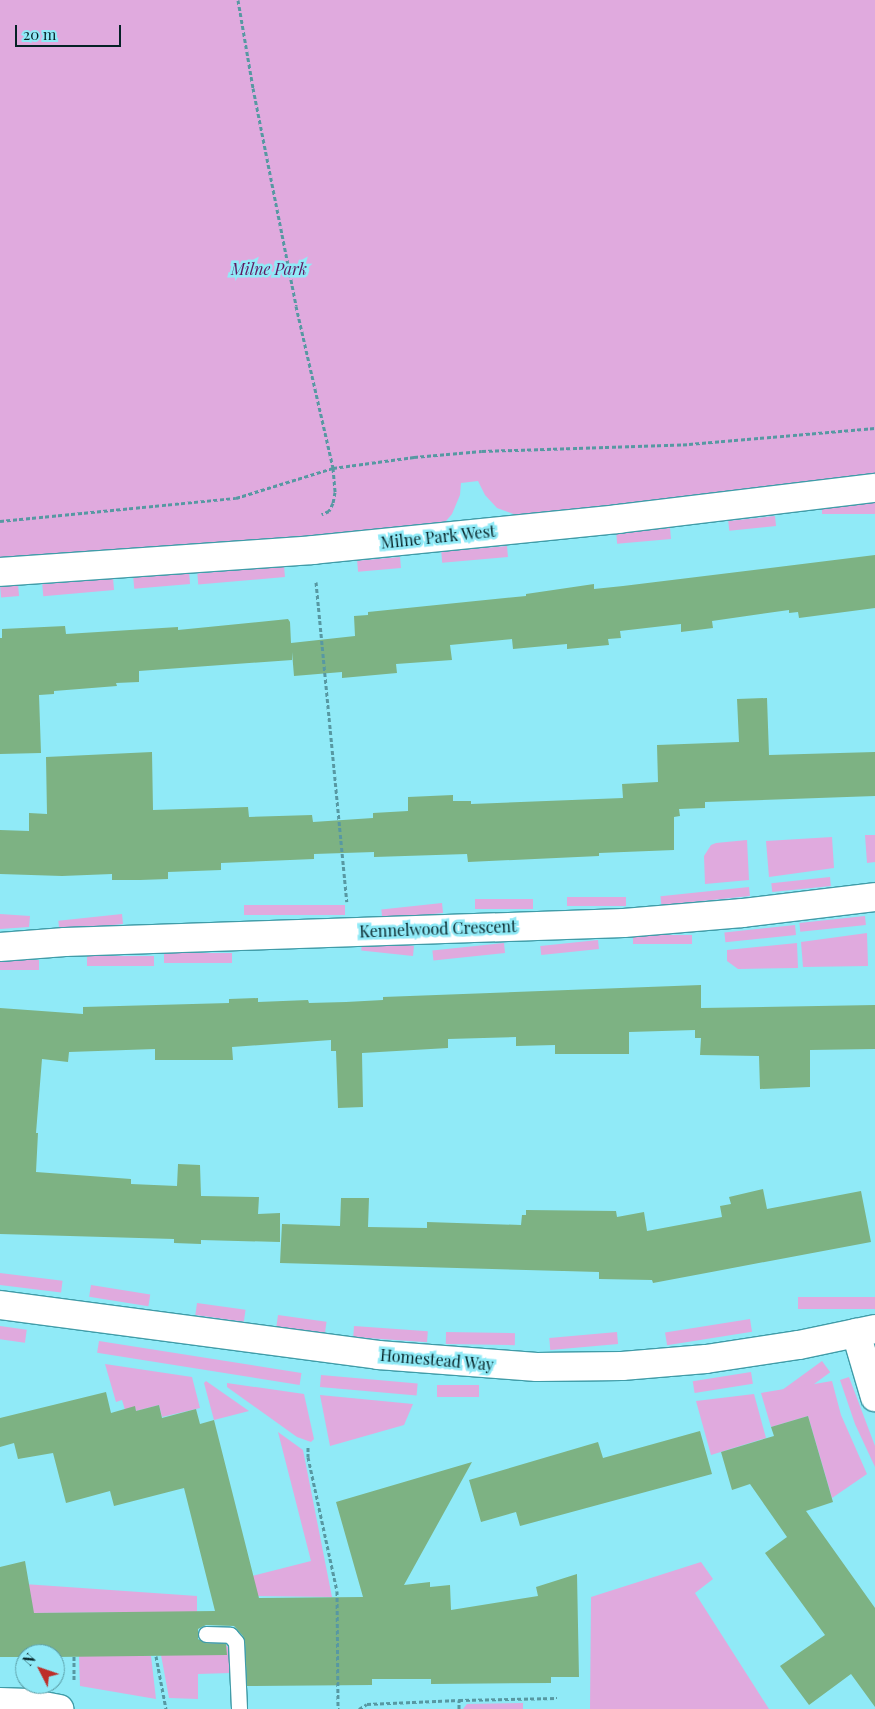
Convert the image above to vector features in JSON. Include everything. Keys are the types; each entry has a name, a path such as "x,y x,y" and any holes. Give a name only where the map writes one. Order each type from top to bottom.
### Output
{"street":[{"name":"Milne Park West","path":"0,572 313,550 618,519 875,488"},
{"name":"Kennelwood Crescent","path":"0,947 350,932 624,923 743,913 875,897"},
{"name":"Homestead Way","path":"0,1305 378,1355 537,1367 622,1366 706,1359 799,1345 865,1331"},
{"path":"865,1331 875,1397"},
{"path":"0,1702 28,1703 59,1709"}],"lane":[{"path":"206,1634 230,1635 236,1642 239,1709"}],"path":[{"path":"238,0 253,88 296,306 333,468 335,492 333,503 329,511 315,516 309,523 350,932"},
{"path":"0,521 236,498 333,468 482,451 688,444 875,428"},
{"path":"308,1447 308,1457 337,1591 338,1709"},
{"path":"65,1678 75,1680 74,1656"},
{"path":"156,1656 166,1709"},
{"path":"360,1709 367,1704 557,1698"},
{"path":"459,1700 459,1709"}],"green space":[{"name":"Milne Park","path":"0,0 875,0 875,475 519,516 497,508 485,495 478,481 461,483 460,495 452,514 446,521 437,525 149,549 0,558"},
{"path":"822,503 875,503 875,514 822,514"},
{"path":"775,516 776,526 729,531 728,521"},
{"path":"670,528 671,539 617,544 616,533"},
{"path":"507,546 508,557 442,563 441,552"},
{"path":"400,557 401,568 358,572 357,561"},
{"path":"284,566 285,577 198,585 197,574"},
{"path":"189,572 190,584 134,589 133,577"},
{"path":"113,578 114,590 43,596 42,584"},
{"path":"18,584 19,596 1,598 0,586"},
{"path":"865,835 875,835 875,862 867,863"},
{"path":"832,837 834,868 769,877 766,841"},
{"path":"747,840 749,880 705,884 704,856 711,845"},
{"path":"830,877 831,886 772,892 771,883"},
{"path":"749,887 750,896 661,905 660,896"},
{"path":"567,897 626,897 626,906 567,906"},
{"path":"475,899 533,899 533,909 475,909"},
{"path":"442,903 443,913 382,919 381,909"},
{"path":"244,905 345,905 345,915 244,915"},
{"path":"0,914 30,916 29,927 0,929"},
{"path":"122,914 123,924 59,931 58,921"},
{"path":"865,916 866,925 800,932 799,923"},
{"path":"795,925 796,935 725,942 724,932"},
{"path":"867,933 868,966 803,967 801,942"},
{"path":"633,935 692,935 692,944 633,944"},
{"path":"598,940 599,949 541,955 540,946"},
{"path":"362,941 414,946 413,956 361,951"},
{"path":"504,943 505,953 433,960 432,951"},
{"path":"797,943 798,968 738,969 727,961 727,950"},
{"path":"164,953 232,953 232,963 164,963"},
{"path":"87,956 154,956 154,966 87,966"},
{"path":"0,960 39,960 39,970 0,970"},
{"path":"0,1273 63,1281 61,1293 0,1285"},
{"path":"91,1285 150,1294 148,1306 89,1297"},
{"path":"798,1297 875,1297 875,1309 798,1309"},
{"path":"197,1303 246,1310 244,1322 195,1315"},
{"path":"278,1315 327,1322 325,1334 276,1327"},
{"path":"750,1319 752,1332 667,1345 665,1332"},
{"path":"0,1326 27,1330 25,1343 0,1339"},
{"path":"354,1326 428,1331 427,1342 353,1337"},
{"path":"446,1332 515,1333 515,1345 446,1344"},
{"path":"617,1332 618,1344 550,1350 549,1338"},
{"path":"99,1341 301,1373 300,1385 97,1353"},
{"path":"822,1361 830,1372 780,1409 772,1397"},
{"path":"105,1364 192,1377 200,1408 162,1417 159,1405 136,1411 135,1407 125,1410 122,1400 116,1402"},
{"path":"751,1372 753,1384 695,1393 693,1381"},
{"path":"321,1375 418,1383 417,1395 320,1387"},
{"path":"849,1377 875,1446 875,1467 855,1424 840,1380"},
{"path":"206,1381 249,1411 214,1420 204,1383"},
{"path":"832,1381 841,1415 867,1474 832,1498 808,1416 771,1427 761,1393"},
{"path":"227,1383 304,1394 314,1439 311,1442 297,1437 227,1387"},
{"path":"437,1385 479,1385 479,1397 437,1397"},
{"path":"754,1394 766,1438 711,1455 696,1401"},
{"path":"320,1395 413,1404 404,1425 330,1446"},
{"path":"278,1432 303,1450 332,1597 246,1596 209,1587 311,1561"},
{"path":"701,1562 713,1579 695,1593 769,1709 590,1709 591,1597"},
{"path":"24,1584 197,1596 197,1612 25,1613"},
{"path":"224,1643 229,1648 230,1673 198,1674 198,1699 169,1698 161,1655 198,1644"},
{"path":"79,1656 151,1656 156,1699 80,1686"},
{"path":"523,1703 523,1709 463,1709 467,1704"}],"building":[{"path":"875,555 875,608 799,618 798,612 789,613 789,610 712,621 713,628 681,632 681,624 620,631 621,638 608,639 609,645 567,649 567,644 513,649 512,639 450,645 452,660 396,664 397,673 342,678 342,672 294,676 292,652 292,660 139,671 139,682 116,683 117,686 54,691 54,694 39,695 41,753 0,754 0,638 2,638 2,629 65,626 66,634 178,627 178,630 288,619 290,622 291,643 355,636 354,616 368,615 368,612 526,596 526,594 594,584 594,589 623,586"},
{"path":"767,698 769,755 875,752 875,796 705,802 705,808 679,809 680,816 674,817 674,850 599,853 599,856 468,862 467,854 374,857 374,852 314,854 314,859 221,863 221,870 168,872 168,879 140,880 112,880 112,874 62,876 0,874 0,830 29,831 29,813 47,814 46,757 152,752 153,810 248,807 249,817 312,815 313,822 373,818 373,813 408,811 408,797 453,795 453,801 471,801 471,804 623,798 622,784 658,782 657,745 739,742 737,699"},
{"path":"701,985 701,1008 875,1005 875,1049 810,1050 810,1087 760,1089 759,1056 700,1055 701,1038 695,1038 695,1030 629,1032 629,1054 555,1054 555,1045 516,1046 516,1037 448,1039 448,1048 362,1053 363,1107 338,1108 336,1051 331,1051 331,1040 232,1047 233,1060 155,1060 155,1049 69,1052 68,1062 42,1059 36,1133 38,1133 36,1172 131,1179 131,1184 177,1186 178,1164 200,1165 201,1196 259,1197 258,1214 280,1213 280,1242 201,1240 201,1244 174,1243 174,1239 0,1234 0,1008 83,1014 83,1007 229,1003 229,999 258,998 258,1002 308,1000 309,1003 346,1002 383,1000 383,997"},
{"path":"763,1189 767,1209 861,1191 871,1242 653,1283 652,1280 599,1279 599,1272 280,1263 282,1224 340,1226 341,1198 369,1198 368,1227 427,1228 427,1222 521,1225 522,1215 526,1215 526,1210 616,1211 617,1217 644,1212 647,1231 722,1217 720,1206 731,1204 729,1197"},
{"path":"106,1392 111,1413 135,1406 136,1411 159,1405 162,1418 196,1409 200,1424 214,1420 259,1598 363,1597 336,1502 472,1462 404,1585 430,1582 430,1587 450,1585 451,1610 538,1596 536,1587 577,1574 579,1677 551,1677 551,1683 431,1684 431,1679 372,1679 372,1685 247,1686 245,1642 243,1636 234,1626 206,1625 198,1629 198,1639 205,1643 226,1644 227,1655 65,1657 65,1644 15,1644 15,1657 0,1657 0,1567 25,1561 34,1613 215,1611 184,1488 114,1506 110,1491 66,1503 53,1453 18,1459 14,1443 0,1447 0,1418"},
{"path":"808,1416 833,1502 806,1511 875,1608 875,1707 851,1674 809,1705 780,1666 825,1635 765,1553 787,1537 750,1484 732,1490 721,1452 774,1436 771,1427"},
{"path":"700,1431 712,1474 520,1526 516,1512 481,1522 469,1480 598,1442 603,1458"}]}
